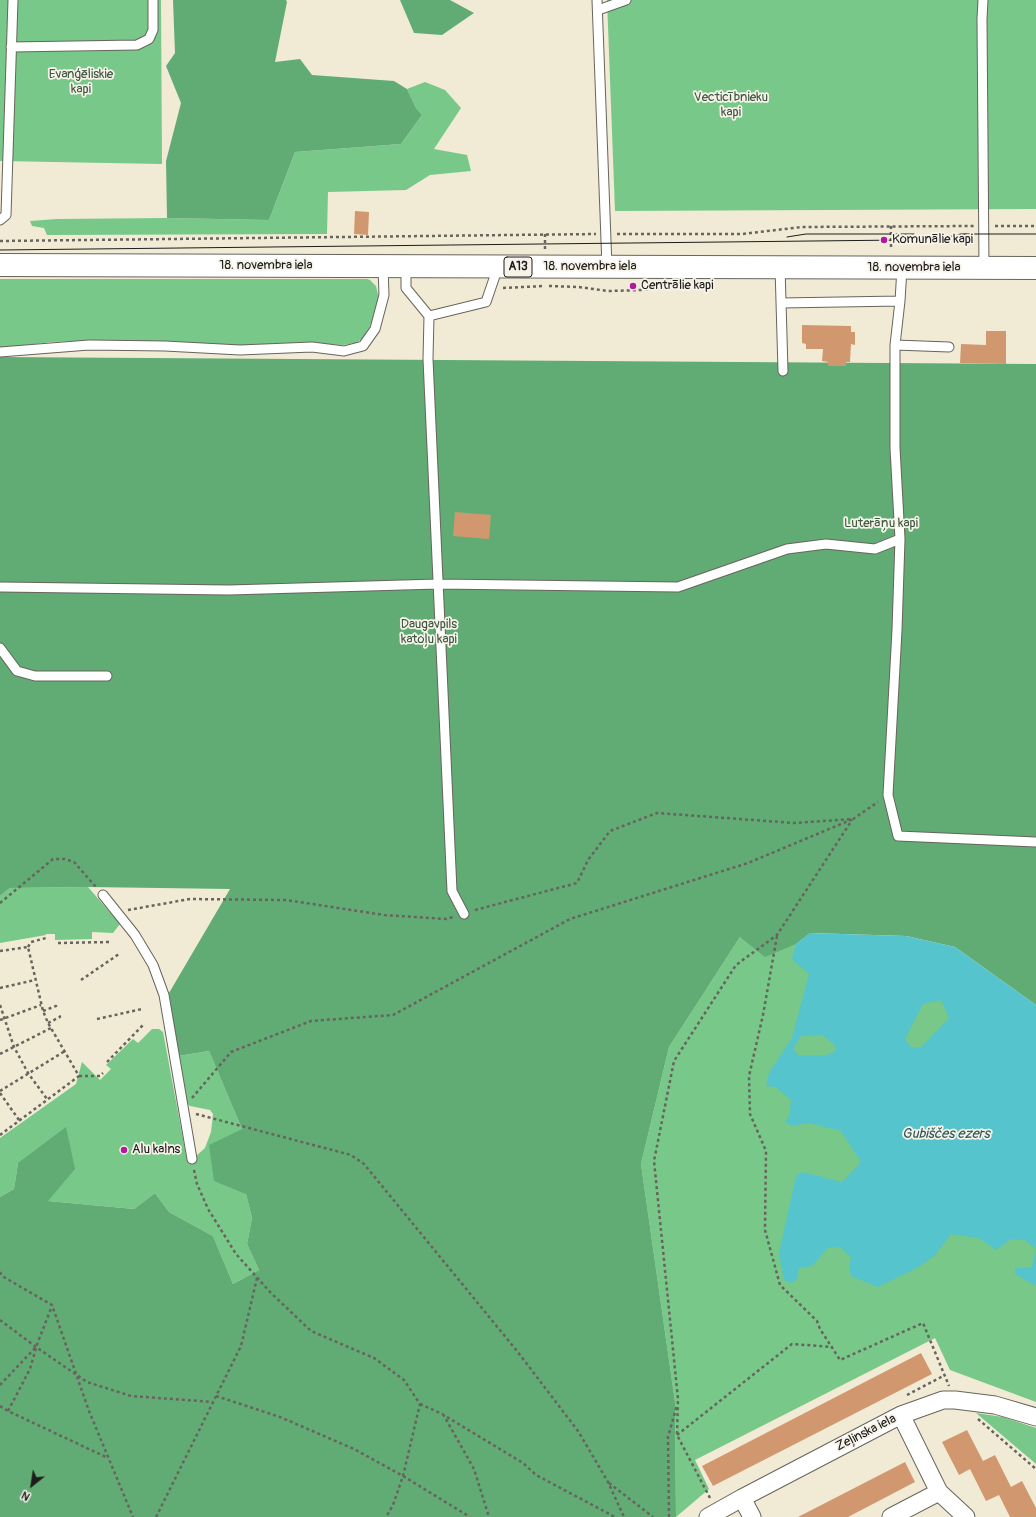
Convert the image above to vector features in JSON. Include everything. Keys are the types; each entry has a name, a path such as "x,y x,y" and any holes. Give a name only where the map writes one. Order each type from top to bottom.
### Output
{"main road":[{"name":"18. novembra iela","path":"0,265 1036,268"}],"street":[{"name":"Zeļinska iela","path":"712,1514 901,1415 943,1400 995,1405 1036,1417"},
{"path":"901,1415 939,1492 966,1517"},
{"path":"891,1517 939,1492"},
{"path":"742,1498 752,1517"}],"lane":[{"path":"0,220 6,215 12,0"},
{"path":"11,47 137,45 149,39 153,30 153,0"},
{"path":"597,0 607,267"},
{"path":"598,10 626,0"},
{"path":"983,0 984,268"},
{"path":"406,266 406,288 429,316 428,359 452,891 464,914"},
{"path":"0,352 89,345 165,346 240,350 312,347 344,351 363,346 375,329 384,295 383,267"},
{"path":"429,316 486,302 498,267"},
{"path":"780,267 783,371"},
{"path":"902,268 895,345 895,448 900,539 897,630 888,795 898,836 1036,842"},
{"path":"781,303 900,301"},
{"path":"895,345 948,347"},
{"path":"0,587 229,590 438,584 678,587 787,549 826,544 875,549 900,539"},
{"path":"0,648 17,671 35,676 107,676"},
{"path":"103,895 135,935 153,965 164,995 192,1159"}],"path":[{"path":"891,226 891,247"},
{"path":"0,241 545,234 742,234 802,227 1036,226"},
{"path":"545,234 545,251"},
{"path":"624,1517 608,1482 578,1431 517,1351 364,1164 351,1155 183,1111 231,1052 311,1021 393,1015 570,919 748,863 853,820 888,795"},
{"path":"117,912 190,899 212,898 286,900 384,915 446,919 577,883 588,860 610,830 657,813 794,823 853,820"},
{"path":"712,1514 677,1435 678,1399 654,1161 674,1061 736,965 777,935 853,820"},
{"path":"0,902 53,859 65,859 74,862 103,895"},
{"path":"777,935 764,1015 749,1076 750,1114 766,1151 764,1230 780,1285 817,1321 820,1329 840,1360 923,1323 955,1400 1036,1469"},
{"path":"0,951 28,946 31,942 46,938"},
{"path":"58,942 110,942"},
{"path":"28,946 43,1011 48,1023 79,1076"},
{"path":"81,980 119,954"},
{"path":"0,988 36,980"},
{"path":"0,1005 14,1047 28,1073 47,1100"},
{"path":"0,1020 41,1005"},
{"path":"43,1011 56,1006 57,1009"},
{"path":"97,1019 142,1009"},
{"path":"48,1023 60,1017 59,1014"},
{"path":"107,1062 144,1024"},
{"path":"0,1054 51,1028"},
{"path":"19,1120 0,1092 64,1051"},
{"path":"0,1135 79,1076 100,1076 103,1073"},
{"path":"192,1159 197,1184 208,1209 236,1254 271,1293 311,1331 374,1358 404,1380 420,1404 442,1414 523,1463 536,1476 615,1517"},
{"path":"0,1272 2,1276 52,1305 77,1375 133,1517"},
{"path":"156,1517 241,1346 257,1277"},
{"path":"8,1411 30,1369 36,1347 52,1305"},
{"path":"0,1320 87,1382 131,1396 213,1402"},
{"path":"677,1435 792,1344 833,1347"},
{"path":"0,1385 36,1347"},
{"path":"216,1396 280,1417 354,1449 403,1476 470,1517"},
{"path":"668,1517 668,1437 678,1399"},
{"path":"386,1517 393,1505 403,1476 420,1404"},
{"path":"0,1406 109,1458"},
{"path":"442,1414 474,1469 489,1517"},
{"path":"608,1482 652,1517"}],"green space":[{"name":"Evanģēliskie kapi","path":"0,0 161,0 162,164 0,161"},
{"path":"173,0 286,0 287,2 275,62 300,59 312,75 394,81 407,89 416,108 422,115 401,144 295,152 269,220 167,218 166,161 181,103 166,66 175,53"},
{"path":"400,0 450,0 474,13 442,35 414,33"},
{"name":"Vecticībnieku kapi","path":"607,0 1036,0 1036,209 615,211"},
{"path":"425,82 445,90 461,108 434,149 467,155 471,171 430,175 406,190 328,192 327,234 47,235 44,228 32,226 30,221 57,219 167,218 269,220 295,152 401,144 422,115 416,108 407,89"},
{"path":"0,279 367,279 376,286 379,298 376,313 363,338 356,343 343,345 297,343 235,347 188,342 101,340 52,342 0,348"},
{"path":"0,357 1036,364 1036,1005 955,947 906,936 810,933 796,944 765,957 740,937 669,1047 641,1164 675,1402 676,1517 0,1517 0,1197 14,1189 18,1163 66,1127 75,1169 48,1201 134,1209 155,1193 169,1212 213,1236 233,1284 259,1270 247,1244 252,1218 246,1194 214,1181 209,1145 242,1129 209,1051 178,1056 169,993 230,889 88,887 10,888 0,896"},
{"path":"88,887 120,924 113,933 92,932 92,939 55,940 55,934 46,934 0,943 0,896 10,888"},
{"path":"810,933 1036,1042 1036,1402 950,1370 935,1338 695,1460 709,1489 676,1517 675,1402 641,1164 669,1047 740,937 796,944"},
{"path":"152,1029 159,1029 163,1032 187,1160 195,1159 195,1157 205,1148 211,1132 213,1114 210,1110 190,1106 186,1103 178,1056 209,1051 242,1129 246,1194 252,1218 247,1244 259,1270 233,1284 213,1236 169,1212 155,1193 134,1209 48,1201 18,1163 14,1189 0,1197 0,1138 76,1084 82,1062 100,1080 111,1069 106,1065 133,1039 138,1043"},
{"path":"976,1413 1003,1417 1036,1428 1036,1464"}],"water":[{"name":"Gubiščes ezers","path":"810,933 906,936 955,947 1036,1005 1036,1249 1025,1240 1011,1239 996,1250 979,1238 951,1234 935,1255 919,1267 878,1287 851,1276 849,1267 851,1257 840,1247 828,1248 812,1266 799,1268 797,1279 792,1283 784,1280 779,1253 796,1176 803,1172 842,1182 861,1162 841,1131 809,1123 791,1126 785,1121 789,1116 791,1100 776,1087 766,1086 769,1073 792,1038 809,974 792,959 796,944","holes":["941,1000 949,1018 921,1047 911,1047 905,1039 923,1004","823,1035 835,1046 836,1051 826,1055 798,1055 793,1049 801,1036"]},
{"path":"1036,1249 1036,1286 1015,1274 1015,1268 1032,1267"}],"building":[{"path":"355,211 369,212 368,235 354,234"},
{"path":"802,325 851,326 851,332 855,332 855,345 851,344 850,362 846,362 846,366 828,366 828,362 822,361 823,349 806,349 806,344 802,343"},
{"path":"986,331 1006,331 1006,364 960,363 961,344 986,345"},
{"path":"455,512 491,515 489,539 453,536"},
{"path":"921,1353 932,1374 713,1486 702,1466"},
{"path":"967,1430 983,1461 995,1455 1011,1487 1022,1481 1036,1508 1036,1517 1010,1517 999,1495 986,1501 970,1469 959,1475 942,1442"},
{"path":"905,1462 915,1482 848,1517 798,1517"}],"tram line":[{"path":"787,237 806,234 914,234"},
{"path":"960,234 1036,234"},
{"path":"0,250 902,240 933,239 966,234"}],"place":[{"name":"Komunālie kapi","path":"884,240"},
{"name":"Centrālie kapi","path":"633,286"},
{"name":"Alu kalns","path":"124,1150"}],"park label":[{"name":"Luterāņu kapi","path":"881,524"},
{"name":"Daugavpils katoļu kapi","path":"429,632"}]}
